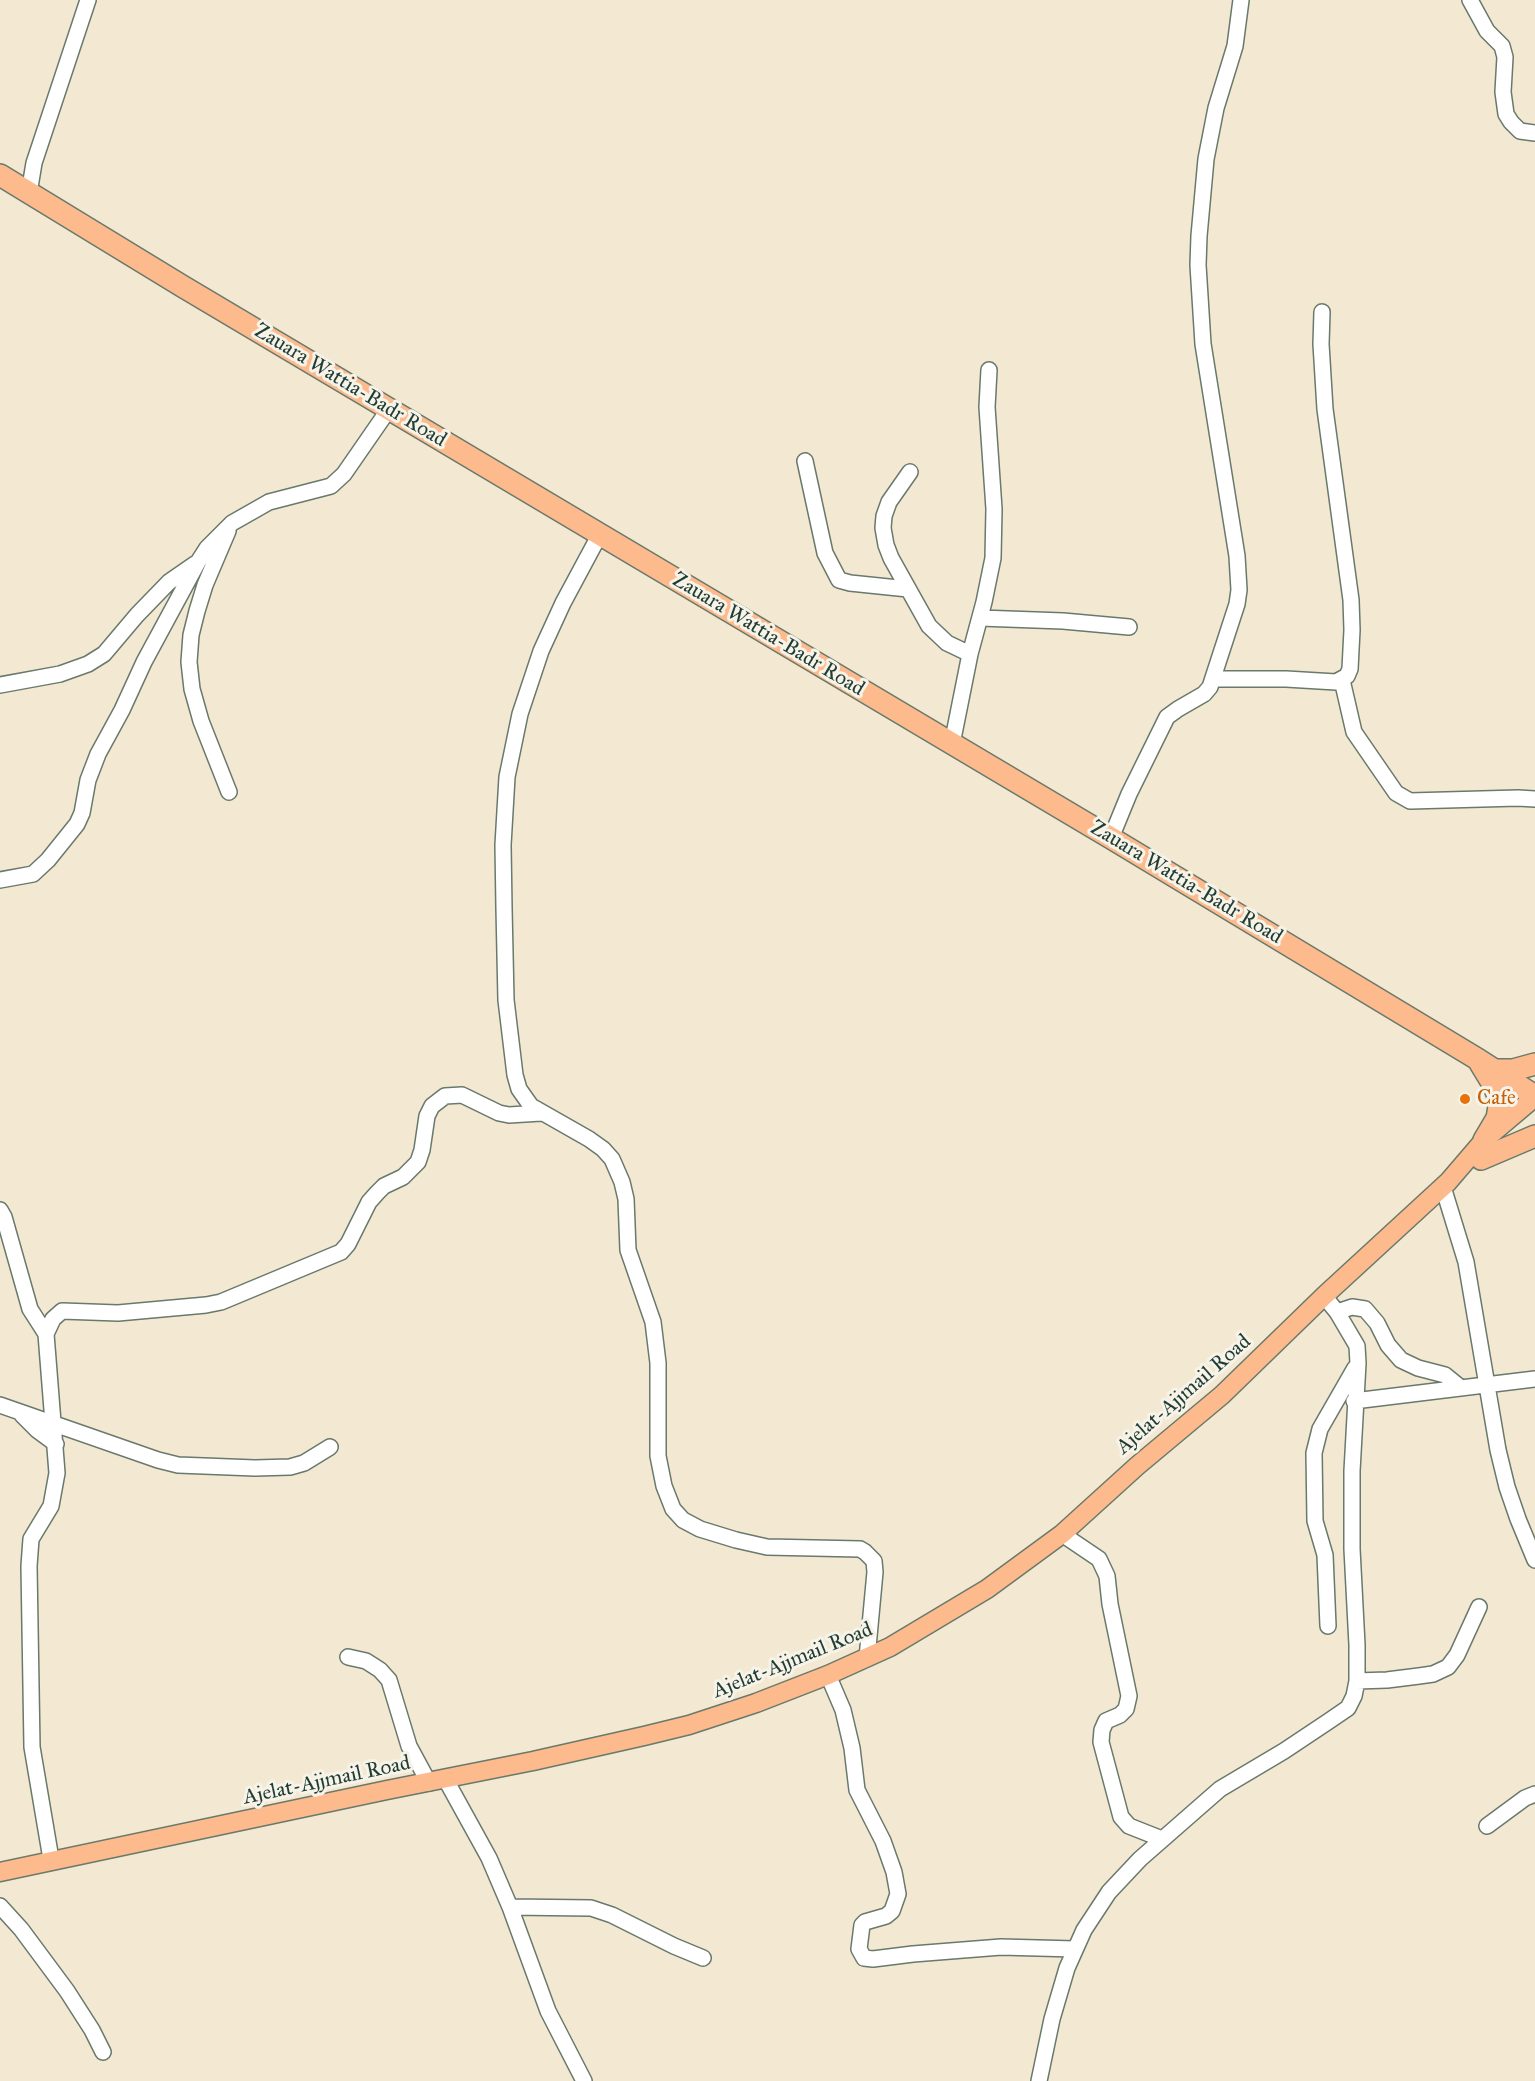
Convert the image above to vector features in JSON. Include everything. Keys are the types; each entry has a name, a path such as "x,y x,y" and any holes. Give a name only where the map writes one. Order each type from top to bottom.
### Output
{"highway":[{"name":"Zauara Wattia-Badr Road","path":"0,175 1111,838 1487,1065 1535,1097"},
{"path":"1483,1150 1497,1118 1500,1101 1494,1086 1486,1076 1487,1065 1513,1070 1535,1064"},
{"path":"1483,1150 1535,1136"}],"main road":[{"path":"1483,1150 1535,1097"},
{"path":"1483,1150 1535,1111"},
{"name":"Ajelat-Ajjmail Road","path":"0,1872 51,1859 143,1843 375,1792 437,1781 689,1725 756,1703 828,1675 890,1647 987,1589 1062,1534 1129,1473 1222,1395 1324,1296 1483,1150"}],"street":[{"path":"29,193 34,163 88,0"},
{"path":"1111,838 1129,794 1167,717 1204,694 1214,679 1234,616 1239,590 1237,556 1202,335 1199,236 1202,189 1211,128 1234,46 1241,0"},
{"path":"1470,0 1487,31 1502,46 1505,57 1503,92 1506,114 1520,131 1535,133"},
{"path":"1214,679 1336,682 1347,676 1351,655 1351,600 1325,409 1321,344 1322,312"},
{"path":"952,744 970,654 989,579 995,534 987,407 989,370"},
{"path":"0,880 33,874 48,860 77,824 82,813 88,780 95,759 122,710 144,662 207,548 232,523 269,502 331,486 344,474 389,409"},
{"path":"805,460 825,553 839,580 908,589"},
{"path":"910,472 889,502 884,516 883,528 891,558 929,626 938,636 955,648 970,654"},
{"path":"229,792 201,721 192,690 189,662 196,611 232,523"},
{"path":"600,534 563,603 541,651 523,704 512,748 504,807 504,908 509,1033 515,1076 519,1089 531,1106 603,1149 612,1159 622,1182 626,1199 628,1250 650,1306 655,1331 658,1363 658,1456 664,1486 673,1509 682,1520 700,1529 767,1547 860,1549 865,1552 874,1561 875,1572 867,1658"},
{"path":"0,685 60,674 88,664 104,654 169,582 198,562"},
{"path":"980,618 1063,621 1129,627"},
{"path":"1342,680 1354,732 1396,793 1410,801 1535,799"},
{"path":"30,1309 118,1313 221,1302 341,1252 348,1244 365,1209 376,1193 384,1186 403,1177 418,1162 432,1106 445,1096 462,1095 499,1113 509,1115 541,1113"},
{"path":"1445,1184 1466,1262 1498,1450 1508,1487 1535,1560"},
{"path":"0,1210 30,1309 46,1334 56,1444 57,1473 54,1498 31,1539 29,1566 32,1747 51,1859"},
{"path":"1039,2081 1052,2019 1075,1949 1108,1892 1140,1859 1220,1790 1348,1708 1354,1696 1357,1681 1352,1549 1354,1401 1358,1363 1354,1339 1324,1296"},
{"path":"1337,1312 1352,1307 1365,1309 1377,1323 1388,1345 1401,1360 1418,1368 1445,1375 1461,1389"},
{"path":"46,1334 53,1319 62,1311"},
{"path":"1328,1626 1325,1556 1315,1521 1314,1453 1320,1429 1358,1363"},
{"path":"1354,1401 1535,1379"},
{"path":"0,1405 158,1460 187,1466 290,1467 304,1463 330,1447"},
{"path":"20,1413 56,1444"},
{"path":"1062,1534 1099,1559 1107,1576 1110,1604 1129,1696 1126,1709 1120,1715 1106,1721 1102,1730 1101,1742 1121,1816 1129,1826 1162,1839"},
{"path":"1325,1556 1352,1549"},
{"path":"1357,1681 1433,1674 1448,1667 1457,1655 1479,1607"},
{"path":"348,1657 366,1661 380,1670 389,1680 409,1746 437,1781 489,1858 510,1907 548,2011 584,2081"},
{"path":"828,1675 843,1710 852,1748 857,1790 883,1841 894,1872 898,1894 892,1911 886,1916 862,1925 859,1949 864,1958 1001,1947 1075,1949"},
{"path":"1487,1826 1525,1798 1535,1794"},
{"path":"0,1906 21,1929 67,1991 104,2052"},
{"path":"510,1907 591,1908 612,1915 703,1958"}],"place":[{"name":"Cafe","path":"1465,1099"}]}
